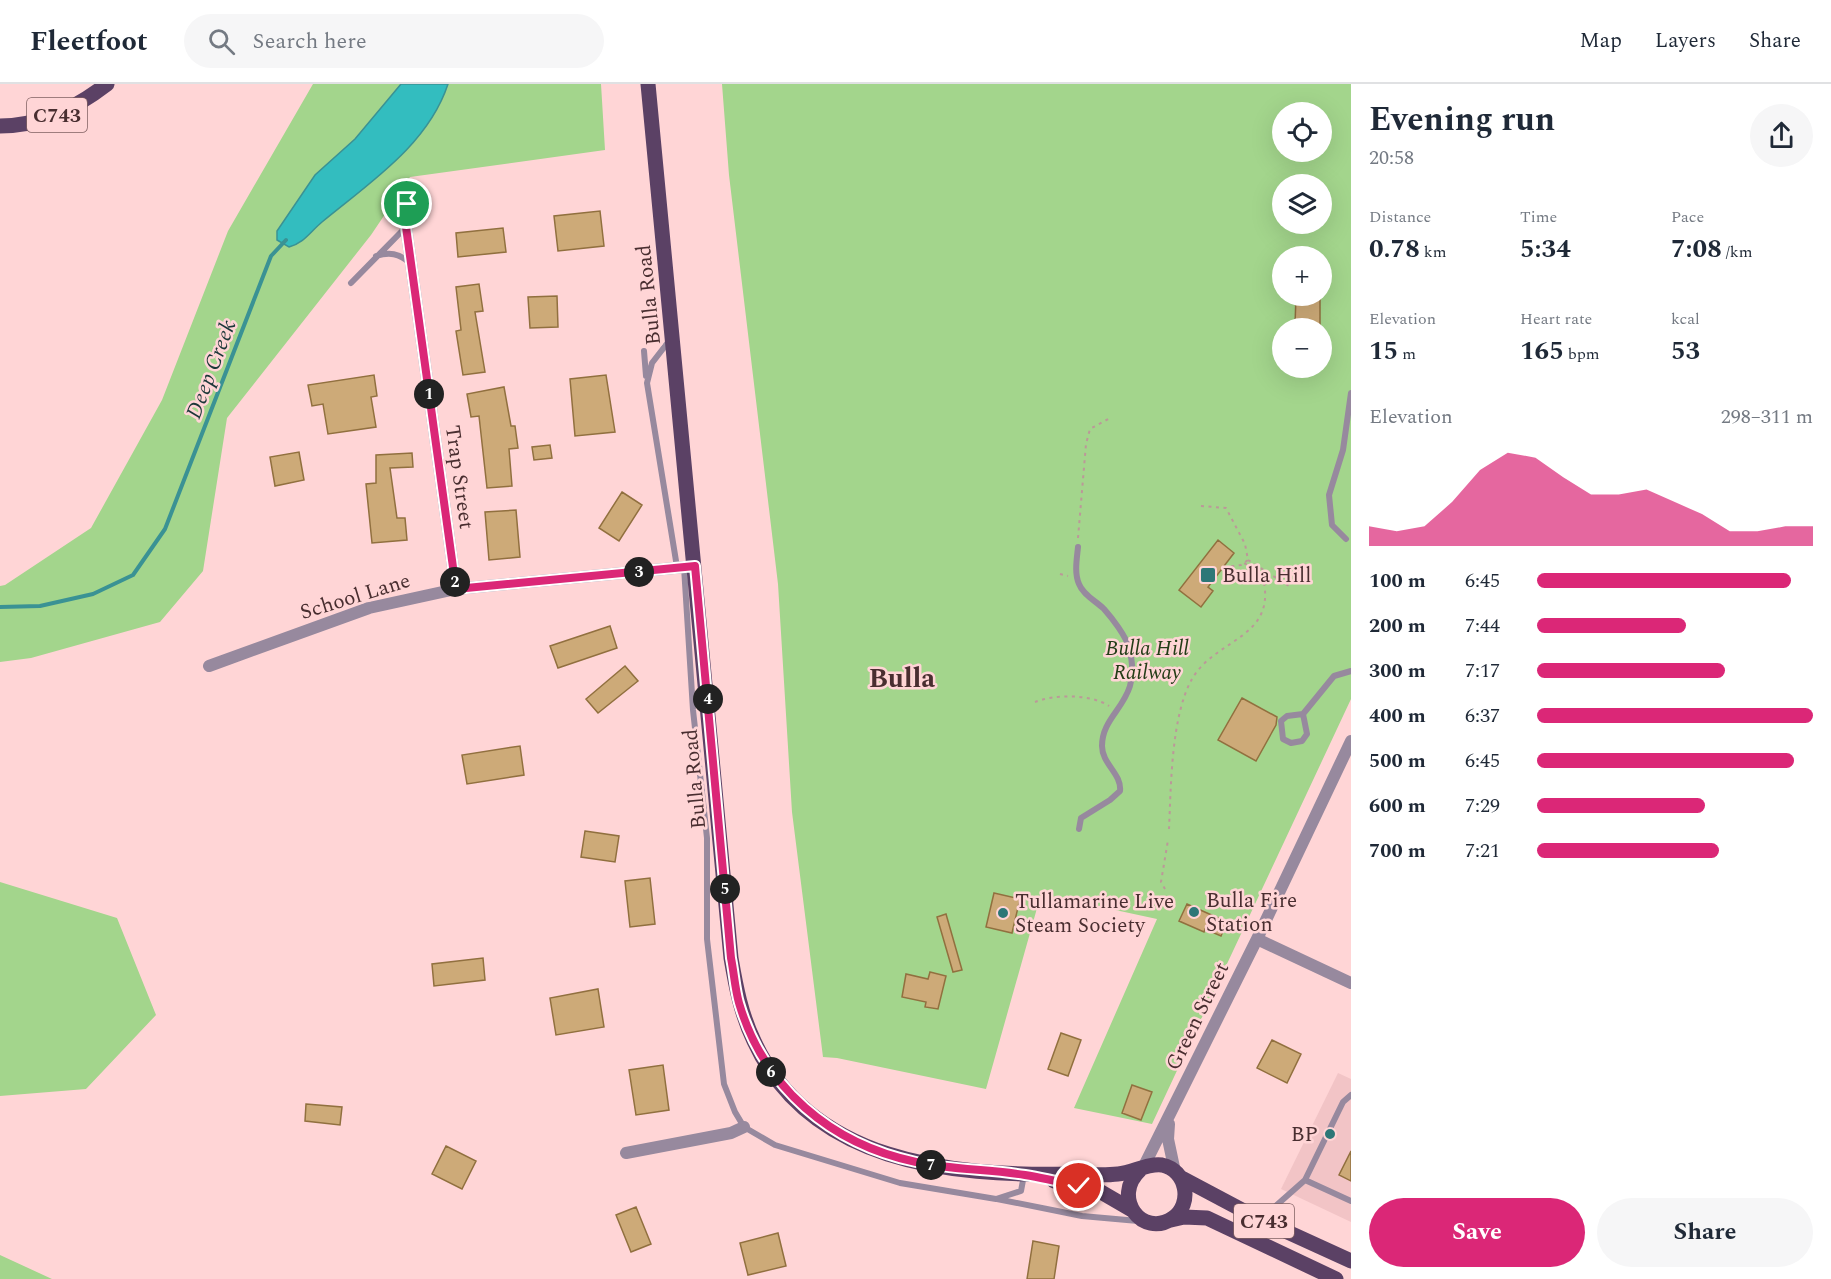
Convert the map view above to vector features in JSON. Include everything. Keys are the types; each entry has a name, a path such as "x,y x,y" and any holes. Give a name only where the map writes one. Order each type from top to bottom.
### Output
{"main road":[{"name":"C743","path":"0,126 36,122 57,115 107,84"},
{"name":"Bulla Road","path":"648,84 673,332 686,567 731,958 739,1002 753,1041 769,1069 790,1095 814,1118 843,1136 878,1152 917,1163 1024,1175 1101,1192 1132,1210"},
{"name":"C743","path":"1141,1169 1162,1166 1261,1220 1351,1261"},
{"name":"Bulla Road","path":"1024,1175 1108,1175 1141,1169"},
{"path":"1132,1210 1127,1193 1133,1176 1141,1169"},
{"path":"1166,1222 1180,1210 1185,1202 1186,1192 1178,1175"},
{"name":"C743","path":"1132,1210 1147,1222 1166,1222 1184,1217 1207,1218 1336,1279"}],"street":[{"name":"Trap Street","path":"406,227 456,589"},
{"name":"School Lane","path":"209,666 369,608 456,589 686,567"},
{"name":"Green Street","path":"1141,1169 1171,1114 1257,939 1351,741"},
{"path":"1257,939 1351,983"},
{"name":"Green Street","path":"1171,1114 1168,1139 1178,1175"},
{"path":"626,1153 731,1133 744,1127"}],"lane":[{"path":"351,283 374,257 406,227 407,204 415,191"},
{"path":"374,257 393,254 402,256 411,263"},
{"path":"647,383 652,363 673,332"},
{"path":"644,351 647,383 686,567"},
{"path":"1346,539 1332,525 1329,495 1343,450 1351,393"},
{"path":"1078,547 1078,583 1083,592 1106,612 1129,647 1133,676 1127,700 1103,734 1102,753 1119,781 1120,791 1081,818 1079,829"},
{"name":"Bulla Road","path":"686,567 693,710 707,838 707,939 724,1084 744,1127"},
{"path":"1303,714 1306,734 1302,741 1291,743 1283,739 1281,721 1287,716 1303,714 1334,676 1351,671"},
{"path":"1261,1220 1305,1180 1343,1102 1351,1095"},
{"path":"744,1127 775,1145 900,1183 1082,1216 1147,1222"},
{"path":"996,1199 1021,1191 1024,1175"},
{"path":"1305,1180 1351,1201"}],"path":[{"path":"1078,547 1086,444 1090,429 1110,418"},
{"path":"1201,506 1226,508 1245,544 1248,560 1292,588"},
{"path":"1226,567 1248,560"},
{"path":"1169,829 1173,762 1182,709 1192,680 1205,663 1257,621 1264,608 1267,595 1262,574 1244,563"},
{"path":"1035,702 1057,698 1092,699 1110,707 1116,716"},
{"path":"1165,889 1161,882 1168,840"}],"shaded area":[{"name":"BP","path":"1338,1073 1351,1079 1351,1222 1281,1189"}],"green space":[{"path":"313,84 601,84 605,150 410,177 371,235 227,418 203,571 160,622 31,658 0,662 0,586 5,585 91,528 162,400 228,231"},
{"name":"Bulla Hill Railway","path":"722,84 1351,84 1351,699 1152,1124 1074,1108 1157,919 1041,894 986,1089 823,1057 792,812 778,584 729,175"},
{"path":"0,882 117,918 156,1015 86,1089 0,1096"},
{"path":"0,1255 52,1279 0,1279"}],"water":[{"path":"401,84 448,84 439,106 426,126 395,161 299,243 289,247 277,240 277,231 315,175 355,139"}],"building":[{"path":"600,211 604,246 558,251 554,216"},
{"path":"503,228 506,252 458,257 456,233"},
{"path":"479,284 483,311 475,312 485,372 463,375 456,331 461,330 456,287"},
{"path":"557,296 558,327 530,328 528,297"},
{"path":"1296,306 1320,306 1320,318 1295,318"},
{"path":"374,375 377,396 371,397 376,427 328,434 323,404 312,406 308,385"},
{"path":"606,375 615,432 575,436 570,379"},
{"path":"504,387 511,426 515,426 518,448 509,449 512,486 487,488 479,416 471,417 467,394"},
{"path":"550,445 552,458 534,460 532,447"},
{"path":"299,452 304,480 275,486 270,457"},
{"path":"412,453 413,467 390,468 397,518 405,518 407,540 372,543 366,484 376,483 376,455"},
{"path":"622,492 642,505 619,541 599,528"},
{"path":"516,510 520,557 489,560 485,512"},
{"path":"1218,540 1234,553 1208,587 1213,591 1201,607 1179,590"},
{"path":"610,626 617,648 558,668 550,646"},
{"path":"625,666 638,681 598,713 586,699"},
{"path":"1242,698 1277,717 1276,725 1256,761 1218,740"},
{"path":"520,746 524,775 467,784 462,755"},
{"path":"585,831 619,836 615,862 581,857"},
{"path":"650,878 655,924 630,927 625,881"},
{"name":"Tullamarine Live Steam Society","path":"994,893 1020,899 1012,933 986,927"},
{"name":"Bulla Fire Station","path":"1187,904 1227,922 1221,936 1205,929 1204,932 1179,921"},
{"path":"946,914 962,970 953,972 937,917"},
{"path":"483,958 485,980 434,986 432,964"},
{"path":"930,972 946,976 938,1009 925,1007 926,1002 902,997 906,974 928,979"},
{"path":"598,989 604,1027 556,1035 550,998"},
{"path":"1061,1033 1081,1040 1068,1076 1048,1069"},
{"path":"1272,1040 1301,1054 1287,1083 1257,1068"},
{"path":"663,1065 669,1110 636,1115 629,1070"},
{"path":"1132,1085 1152,1092 1141,1120 1122,1113"},
{"path":"306,1104 342,1107 340,1125 305,1121"},
{"path":"446,1146 476,1161 462,1189 432,1174"},
{"path":"1351,1151 1351,1181 1339,1175"},
{"path":"636,1207 651,1244 631,1252 616,1215"},
{"path":"778,1233 786,1266 748,1275 740,1243"},
{"path":"1033,1241 1059,1246 1054,1279 1027,1279"}],"waterway":[{"name":"Deep Creek","path":"0,607 40,606 93,594 133,575 165,529 271,256 286,240"}],"place":[{"name":"Bulla Hill","path":"1208,575"},
{"name":"Bulla Fire Station","path":"1194,912"},
{"name":"Tullamarine Live Steam Society","path":"1003,913"},
{"name":"BP","path":"1330,1134"}],"district":[{"name":"Bulla","path":"902,678"}],"route":[{"path":"407,204 406,227 456,589 695,566 731,958 739,1002 753,1041 769,1069 790,1095 814,1118 843,1136 878,1152 917,1163 1024,1175 1079,1186"}]}
